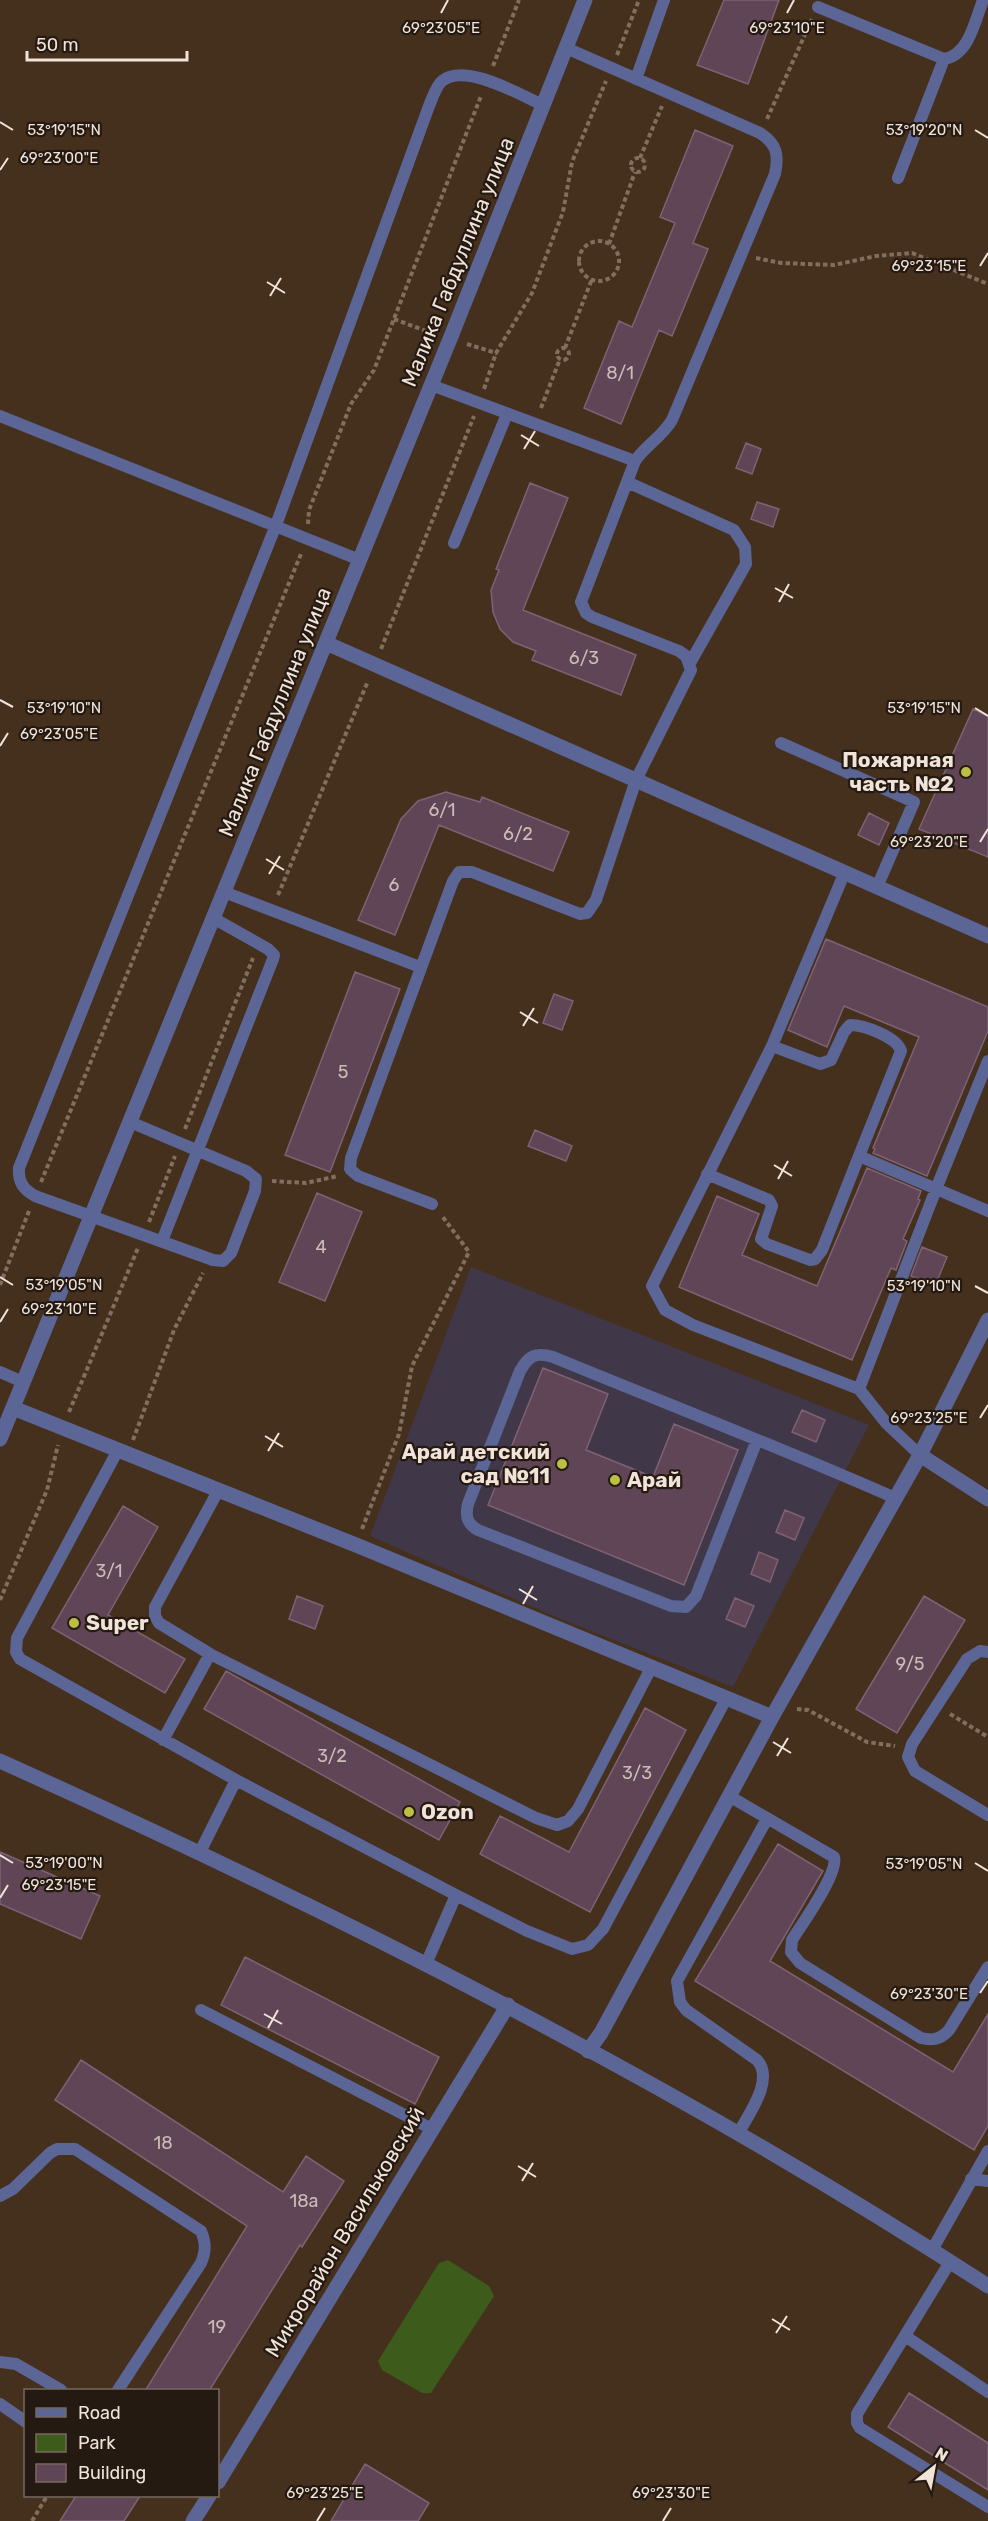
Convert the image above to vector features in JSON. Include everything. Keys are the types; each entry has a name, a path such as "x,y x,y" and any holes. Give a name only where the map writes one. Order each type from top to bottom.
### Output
{"street":[{"name":"Малика Габдуллина улица","path":"0,1439 450,339 585,0"},
{"path":"326,643 988,936"},
{"path":"588,2051 601,2033 775,1712 920,1455 988,1320"},
{"path":"13,1408 356,1545 726,1699 775,1712"},
{"path":"920,1455 988,1499"},
{"path":"0,1761 107,1809 508,2005 738,2134 988,2286"},
{"name":"Микрорайон Васильковский","path":"219,2480 508,2005"},
{"path":"193,2521 208,2497"}],"lane":[{"path":"636,79 664,0"},
{"path":"818,7 944,59 955,57 963,50 983,0"},
{"path":"432,1204 353,1173 350,1169 351,1158 420,967 453,881 459,872 472,872 572,911 587,913 596,900 636,780 691,670 686,656 679,651 592,617 582,608 583,595 635,461 650,442 666,431 672,420 775,174 777,161 777,150 770,140 760,133 566,48"},
{"path":"898,178 944,59"},
{"path":"130,1122 246,1171 256,1179 255,1191 231,1253 224,1261 213,1260 35,1196 21,1185 18,1177 19,1168 276,525 429,105 441,81 457,74 488,80 543,105"},
{"path":"431,385 635,461"},
{"path":"453,543 507,414"},
{"path":"0,416 360,560"},
{"path":"627,482 734,530 746,548 746,564 690,663"},
{"path":"781,743 914,802 877,887"},
{"path":"844,874 772,1046 652,1286 665,1310 693,1325 859,1389 887,1424 920,1455"},
{"path":"224,892 420,967"},
{"path":"162,1241 274,955 268,949 213,918"},
{"path":"707,1174 769,1200 772,1206 761,1239 767,1244 810,1260 815,1259 822,1250 900,1056 900,1047 893,1040 854,1025 846,1028 834,1054 826,1063 814,1063 772,1046"},
{"path":"859,1389 988,1061"},
{"path":"859,1156 988,1211"},
{"path":"757,1440 696,1596 686,1606 671,1606 478,1530 468,1520 468,1504 520,1371 525,1361 533,1354 553,1357 757,1440 895,1498"},
{"path":"0,1372 23,1382"},
{"path":"122,1452 17,1638 16,1652 26,1664 236,1780 527,1931 572,1949 588,1945 603,1929 726,1699"},
{"path":"218,1491 155,1607 155,1616 159,1623 210,1654 536,1818 557,1825 568,1821 578,1809 651,1668"},
{"path":"988,1652 980,1651 967,1659 909,1751 910,1764 915,1770 988,1815"},
{"path":"163,1740 210,1654"},
{"path":"199,1854 236,1780"},
{"path":"729,1796 834,1857 836,1863 792,1941 791,1953 800,1963 929,2040 944,2036 988,1967"},
{"path":"738,2134 757,2100 764,2078 763,2066 758,2060 686,2010 680,2002 677,1980 767,1819"},
{"path":"426,1964 456,1895"},
{"path":"201,2010 432,2129"},
{"path":"0,2196 12,2189 57,2149 75,2149 201,2231 206,2252 201,2263 119,2389"},
{"path":"932,2250 988,2151"},
{"path":"971,2179 988,2181"},
{"path":"950,2262 857,2414 857,2423 860,2428 988,2507"},
{"path":"905,2336 988,2392"},
{"path":"0,2362 16,2364 58,2389"},
{"path":"0,2404 24,2421"}],"path":[{"path":"0,1285 307,539 309,510 351,404 374,370 519,0"},
{"path":"394,319 496,353 532,293 563,212 572,162 639,0"},
{"path":"760,133 818,7"},
{"path":"640,158 668,93"},
{"path":"635,172 640,172 645,168 644,161 640,158"},
{"path":"635,172 631,162 640,158"},
{"path":"609,244 635,172"},
{"path":"602,241 609,244 617,251 618,268 613,276 605,280 592,279 582,271 579,262 580,253 585,246 593,242 602,241"},
{"path":"741,255 782,263 834,265 876,256 912,254 988,284"},
{"path":"560,359 557,355 558,351 565,348 592,279"},
{"path":"560,359 569,356 565,348"},
{"path":"534,424 560,359"},
{"path":"256,1179 306,1183 353,1173"},
{"path":"356,1545 399,1434 412,1366 469,1252 456,1232 432,1204"},
{"path":"122,1452 174,1330 199,1278 213,1260"},
{"path":"936,1706 988,1737"},
{"path":"775,1712 808,1710 867,1742 890,1744 909,1751"},
{"path":"32,2521 46,2497"}],"shaded area":[{"name":"Арай","path":"471,1267 869,1425 733,1687 556,1617 370,1536"}],"green space":[{"path":"448,2260 489,2286 494,2296 431,2393 422,2393 382,2370 378,2361 439,2263"}],"building":[{"path":"724,0 779,0 748,84 697,65"},
{"path":"695,130 733,146 693,243 708,249 672,336 659,330 621,424 584,408 619,321 632,327 675,223 660,217"},
{"path":"746,443 761,449 752,474 736,468"},
{"path":"530,483 568,498 523,610 636,655 621,695 532,660 536,651 513,642 500,629 493,612 491,590 499,570 496,569"},
{"path":"757,502 779,509 773,527 751,519"},
{"name":"Пожарная часть №2","path":"973,709 988,716 988,857 919,829"},
{"path":"446,792 480,802 482,797 569,832 553,871 439,825 395,935 358,920 401,819 418,801"},
{"path":"869,813 889,823 879,845 858,835"},
{"path":"826,939 988,1007 988,1031 927,1176 873,1153 875,1149 873,1148 919,1037 844,1006 827,1047 788,1030"},
{"path":"355,972 400,989 330,1172 285,1155"},
{"path":"554,994 573,1001 562,1030 543,1023"},
{"path":"535,1130 572,1146 566,1161 528,1146"},
{"path":"867,1168 921,1191 918,1199 920,1200 903,1239 907,1241 896,1270 891,1268 852,1360 679,1287 717,1196 759,1214 742,1255 817,1286"},
{"path":"317,1193 362,1212 325,1301 279,1282"},
{"path":"922,1247 947,1257 935,1286 911,1276"},
{"name":"Арай детский сад №11","path":"543,1368 608,1394 586,1450 653,1477 674,1424 738,1450 684,1585 488,1505"},
{"path":"802,1410 825,1420 816,1442 792,1432"},
{"path":"123,1506 158,1527 108,1615 185,1659 165,1693 52,1628"},
{"path":"785,1510 804,1518 795,1540 776,1532"},
{"path":"759,1552 778,1560 770,1582 751,1574"},
{"path":"297,1596 323,1606 315,1629 289,1619"},
{"path":"924,1596 965,1620 897,1733 856,1709"},
{"path":"735,1598 754,1606 745,1627 726,1619"},
{"path":"226,1671 460,1802 439,1840 204,1709"},
{"path":"645,1708 686,1730 590,1912 480,1854 500,1816 569,1852"},
{"path":"778,1844 823,1871 770,1961 953,2072 988,2014 988,2126 974,2150 695,1981"},
{"path":"0,1852 100,1896 81,1939 0,1904"},
{"path":"245,1957 439,2057 415,2104 221,2005"},
{"path":"81,2060 283,2192 306,2156 344,2181 302,2247 300,2245 210,2389 146,2389 247,2226 55,2100"},
{"path":"909,2393 988,2443 988,2490 888,2427"},
{"path":"365,2464 429,2503 418,2521 331,2521"},
{"path":"75,2497 139,2497 124,2521 60,2521"}],"place":[{"name":"Пожарная часть №2","path":"966,772"},
{"name":"Арай детский сад №11","path":"562,1464"},
{"name":"Арай","path":"615,1480"},
{"name":"Super","path":"74,1623"},
{"name":"Ozon","path":"409,1812"}]}
